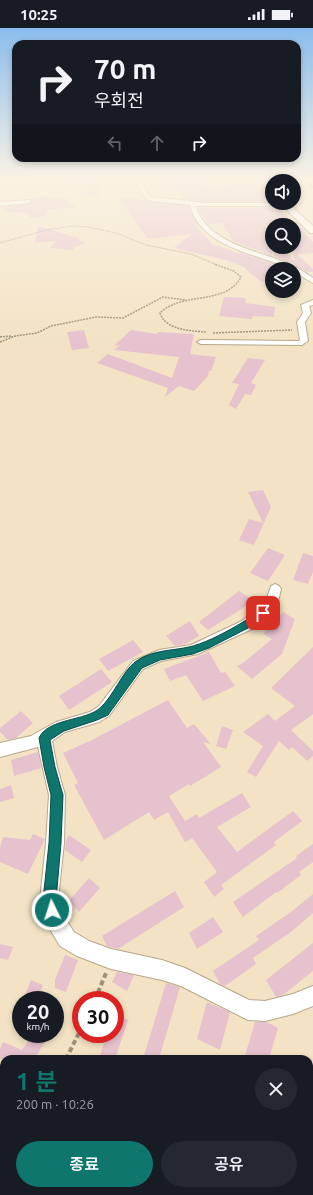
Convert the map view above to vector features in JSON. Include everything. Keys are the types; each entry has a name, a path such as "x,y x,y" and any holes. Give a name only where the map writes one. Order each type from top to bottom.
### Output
{"street":[{"path":"214,234 234,246 285,264 313,282"},
{"path":"201,342 299,343 304,341 301,322 307,313 305,304 313,302"},
{"path":"0,750 31,744 61,727 94,717 104,711 138,665 159,656 193,650 247,625 263,613 272,602 276,589"},
{"path":"44,738 49,767 57,795 55,843 49,900 55,919 66,939 84,949 111,959 162,970 185,978 230,1003 248,1010 265,1011 293,1004 313,996"}],"path":[{"path":"0,243 30,234"},
{"path":"120,234 146,245 191,254 234,271 242,278 238,285 228,291 187,300 161,310 160,316 162,320 177,327 210,333 260,330 302,330"},
{"path":"0,337 31,335 51,326 96,317 124,318 145,305 163,298 187,300"},
{"path":"0,342 15,336"},
{"path":"99,991 111,959"},
{"path":"68,1055 74,1043"}],"building":[{"path":"37,234 67,234 79,238 77,239 86,243 74,247 73,250 50,248 56,241 35,243"},
{"path":"145,234 188,234 148,239"},
{"path":"191,234 204,234 214,246 217,245 240,254 238,251 267,262 265,262 265,282 260,281 244,267 226,260 174,248"},
{"path":"229,234 265,234 265,253 233,241"},
{"path":"301,234 305,234 313,242 313,253 298,255 313,269 313,272 307,272 301,269 301,262 288,262 275,257 274,254 288,254 294,261 294,254 301,254"},
{"path":"224,297 245,298 246,303 275,307 274,317 253,316 252,319 219,316"},
{"path":"84,330 89,348 72,350 67,332"},
{"path":"131,330 157,334 157,332 194,334 190,354 216,357 211,371 209,371 208,376 194,391 179,386 165,397 168,388 97,363 108,354 172,378 179,357 114,350 120,345 114,346"},
{"path":"248,358 265,360 251,383 256,385 251,395 245,394 236,409 229,405 239,384 232,383"},
{"path":"263,490 271,507 254,545 239,540 249,519 263,523 248,492"},
{"path":"268,548 285,555 268,581 250,573"},
{"path":"303,553 313,556 313,572 308,584 293,580"},
{"path":"239,591 254,601 208,630 199,622"},
{"path":"283,612 295,619 282,654 252,679 237,666 243,663 272,639 263,634"},
{"path":"190,621 199,636 185,644 175,646 166,636"},
{"path":"133,640 143,652 108,671 99,659"},
{"path":"313,647 313,714 291,730 313,751 313,756 307,761 292,747 289,750 279,741 256,777 247,772 263,746 243,732 268,714 275,721 295,706 271,688"},
{"path":"209,652 221,673 225,672 235,686 203,701 186,675 170,681 164,669"},
{"path":"101,669 112,682 69,710 59,696"},
{"path":"168,700 187,728 194,724 211,744 203,742 221,767 190,786 189,784 169,796 185,821 197,814 199,818 242,793 251,807 217,827 237,852 293,811 302,821 274,842 276,845 221,885 224,889 214,897 204,882 217,872 192,838 185,842 168,812 154,820 149,812 104,840 74,785 78,783 63,753 92,740"},
{"path":"21,711 33,723 16,738 8,740 0,732 0,728"},
{"path":"222,726 233,730 226,749 216,746"},
{"path":"38,752 41,768 14,776 11,760"},
{"path":"11,785 14,798 0,802 0,789"},
{"path":"33,834 45,839 28,874 0,862 0,848 3,837 30,840"},
{"path":"69,835 91,850 82,862 65,850 66,841"},
{"path":"313,844 313,862 299,872 301,875 243,917 233,902 297,858 296,856"},
{"path":"89,878 100,888 79,912 69,901"},
{"path":"175,891 184,907 118,949 107,946 102,936"},
{"path":"313,894 313,913 291,932 253,958 256,964 225,986 220,984 213,971 259,940 256,936 291,912"},
{"path":"213,917 223,932 197,949 189,933"},
{"path":"313,943 313,971 283,995 276,997 266,980"},
{"path":"0,944 13,947 8,960 0,958"},
{"path":"65,955 78,960 66,992 55,988 55,980"},
{"path":"117,972 134,975 127,991 112,982"},
{"path":"31,980 43,985 41,991 27,991"},
{"path":"166,983 180,987 160,1055 144,1055"},
{"path":"207,1002 230,1012 220,1050 197,1039"},
{"path":"124,1018 128,1020 124,1032"},
{"path":"255,1022 267,1022 278,1028 270,1055 245,1055"},
{"path":"3,1042 22,1050 27,1043 44,1043 37,1055 0,1055 0,1049"},
{"path":"104,1043 120,1043 116,1055 100,1055"}],"route":[{"path":"52,910 49,900 55,843 57,795 49,767 44,738 61,727 94,717 104,711 138,665 159,656 193,650 206,645 247,625 263,613"}]}
